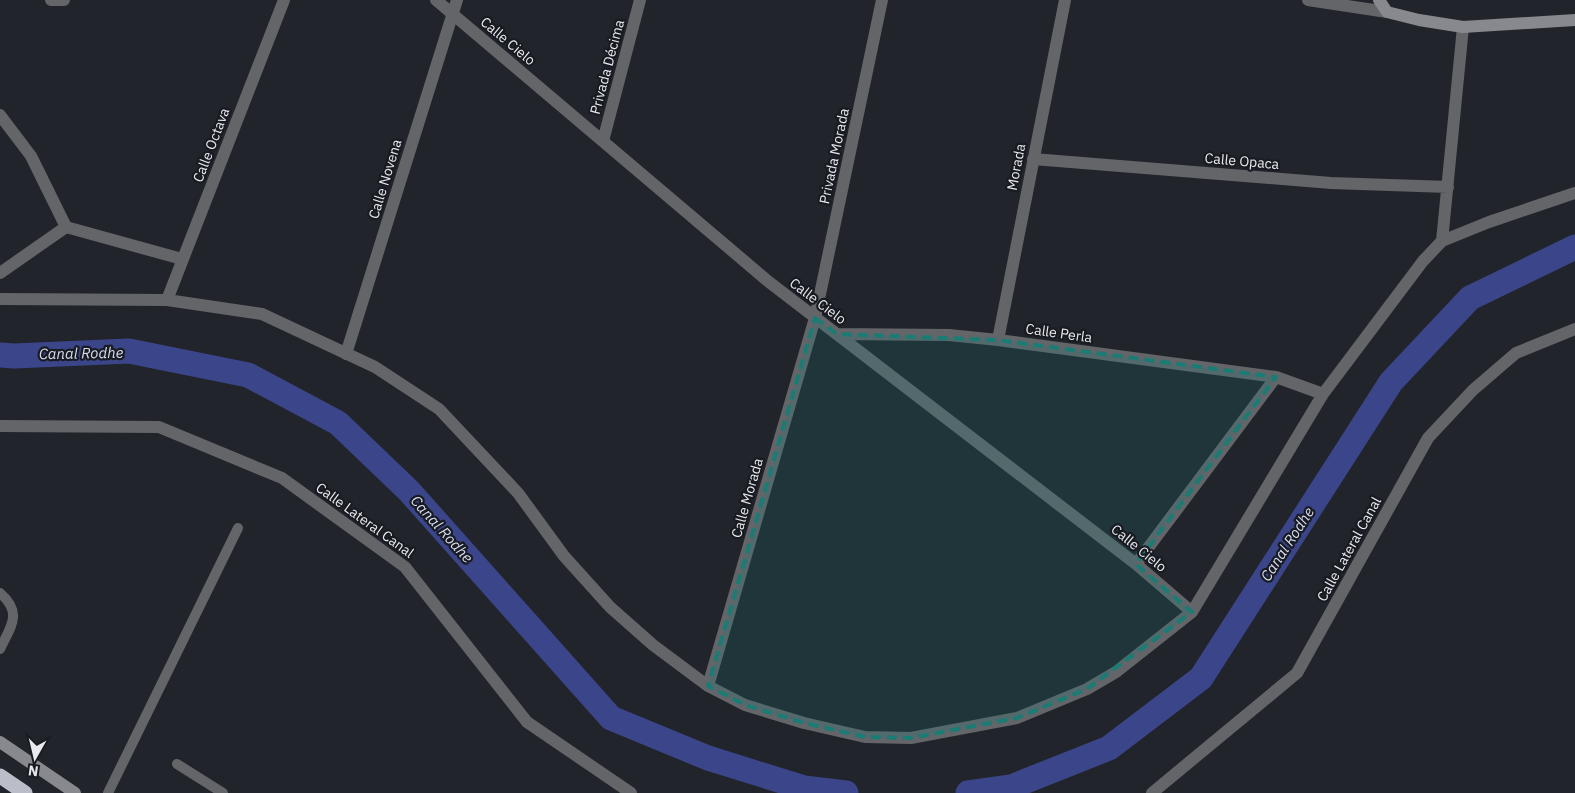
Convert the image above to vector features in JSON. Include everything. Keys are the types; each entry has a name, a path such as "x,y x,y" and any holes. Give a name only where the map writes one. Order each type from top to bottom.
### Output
{"highway":[{"path":"0,776 25,793"}],"street":[{"path":"51,0 64,0"},
{"name":"Calle Octava","path":"167,300 284,0"},
{"name":"Calle Cielo","path":"436,0 769,282 1136,564 1192,612"},
{"name":"Calle Novena","path":"346,354 457,0"},
{"name":"Privada Décima","path":"603,142 640,0"},
{"name":"Privada Morada","path":"815,318 882,0"},
{"name":"Morada","path":"998,340 1065,0"},
{"path":"1308,0 1387,12 1419,20 1463,27 1575,20"},
{"path":"1379,0 1387,12"},
{"path":"1442,241 1463,27"},
{"path":"0,115 31,156 66,227 182,259"},
{"name":"Calle Opaca","path":"1033,159 1331,183 1448,187"},
{"path":"0,299 167,300 262,314 375,367 440,409 518,493 564,556 610,607 653,645 708,686 745,705 804,723 865,737 911,738 1017,718 1080,692 1116,672 1192,612 1323,394 1408,279 1442,241 1489,222 1575,193"},
{"path":"0,273 66,227"},
{"name":"Calle Morada","path":"708,686 815,318"},
{"name":"Calle Lateral Canal","path":"1152,793 1297,673 1428,438 1473,390 1516,354 1575,329"},
{"name":"Calle Perla","path":"837,334 949,335 998,340 1276,377 1323,394"},
{"path":"1136,564 1276,377"},
{"name":"Calle Lateral Canal","path":"0,426 159,427 282,478 405,567 527,722 631,793"},
{"path":"0,742 75,793"}],"lane":[{"path":"108,793 238,528"},
{"path":"0,593 11,602 14,614 0,649"},
{"path":"177,764 223,793"}],"highlighted area":[{"path":"815,318 837,334 998,340 1276,377 1136,564 1192,612 1087,689 1017,718 911,738 865,737 804,723 745,705 708,686"}],"waterway":[{"name":"Canal Rodhe","path":"968,793 1011,787 1109,748 1201,678 1391,382 1470,298 1575,247"},
{"name":"Canal Rodhe","path":"0,355 129,351 248,375 338,423 409,491 611,718 708,758 804,788 846,793"}]}
